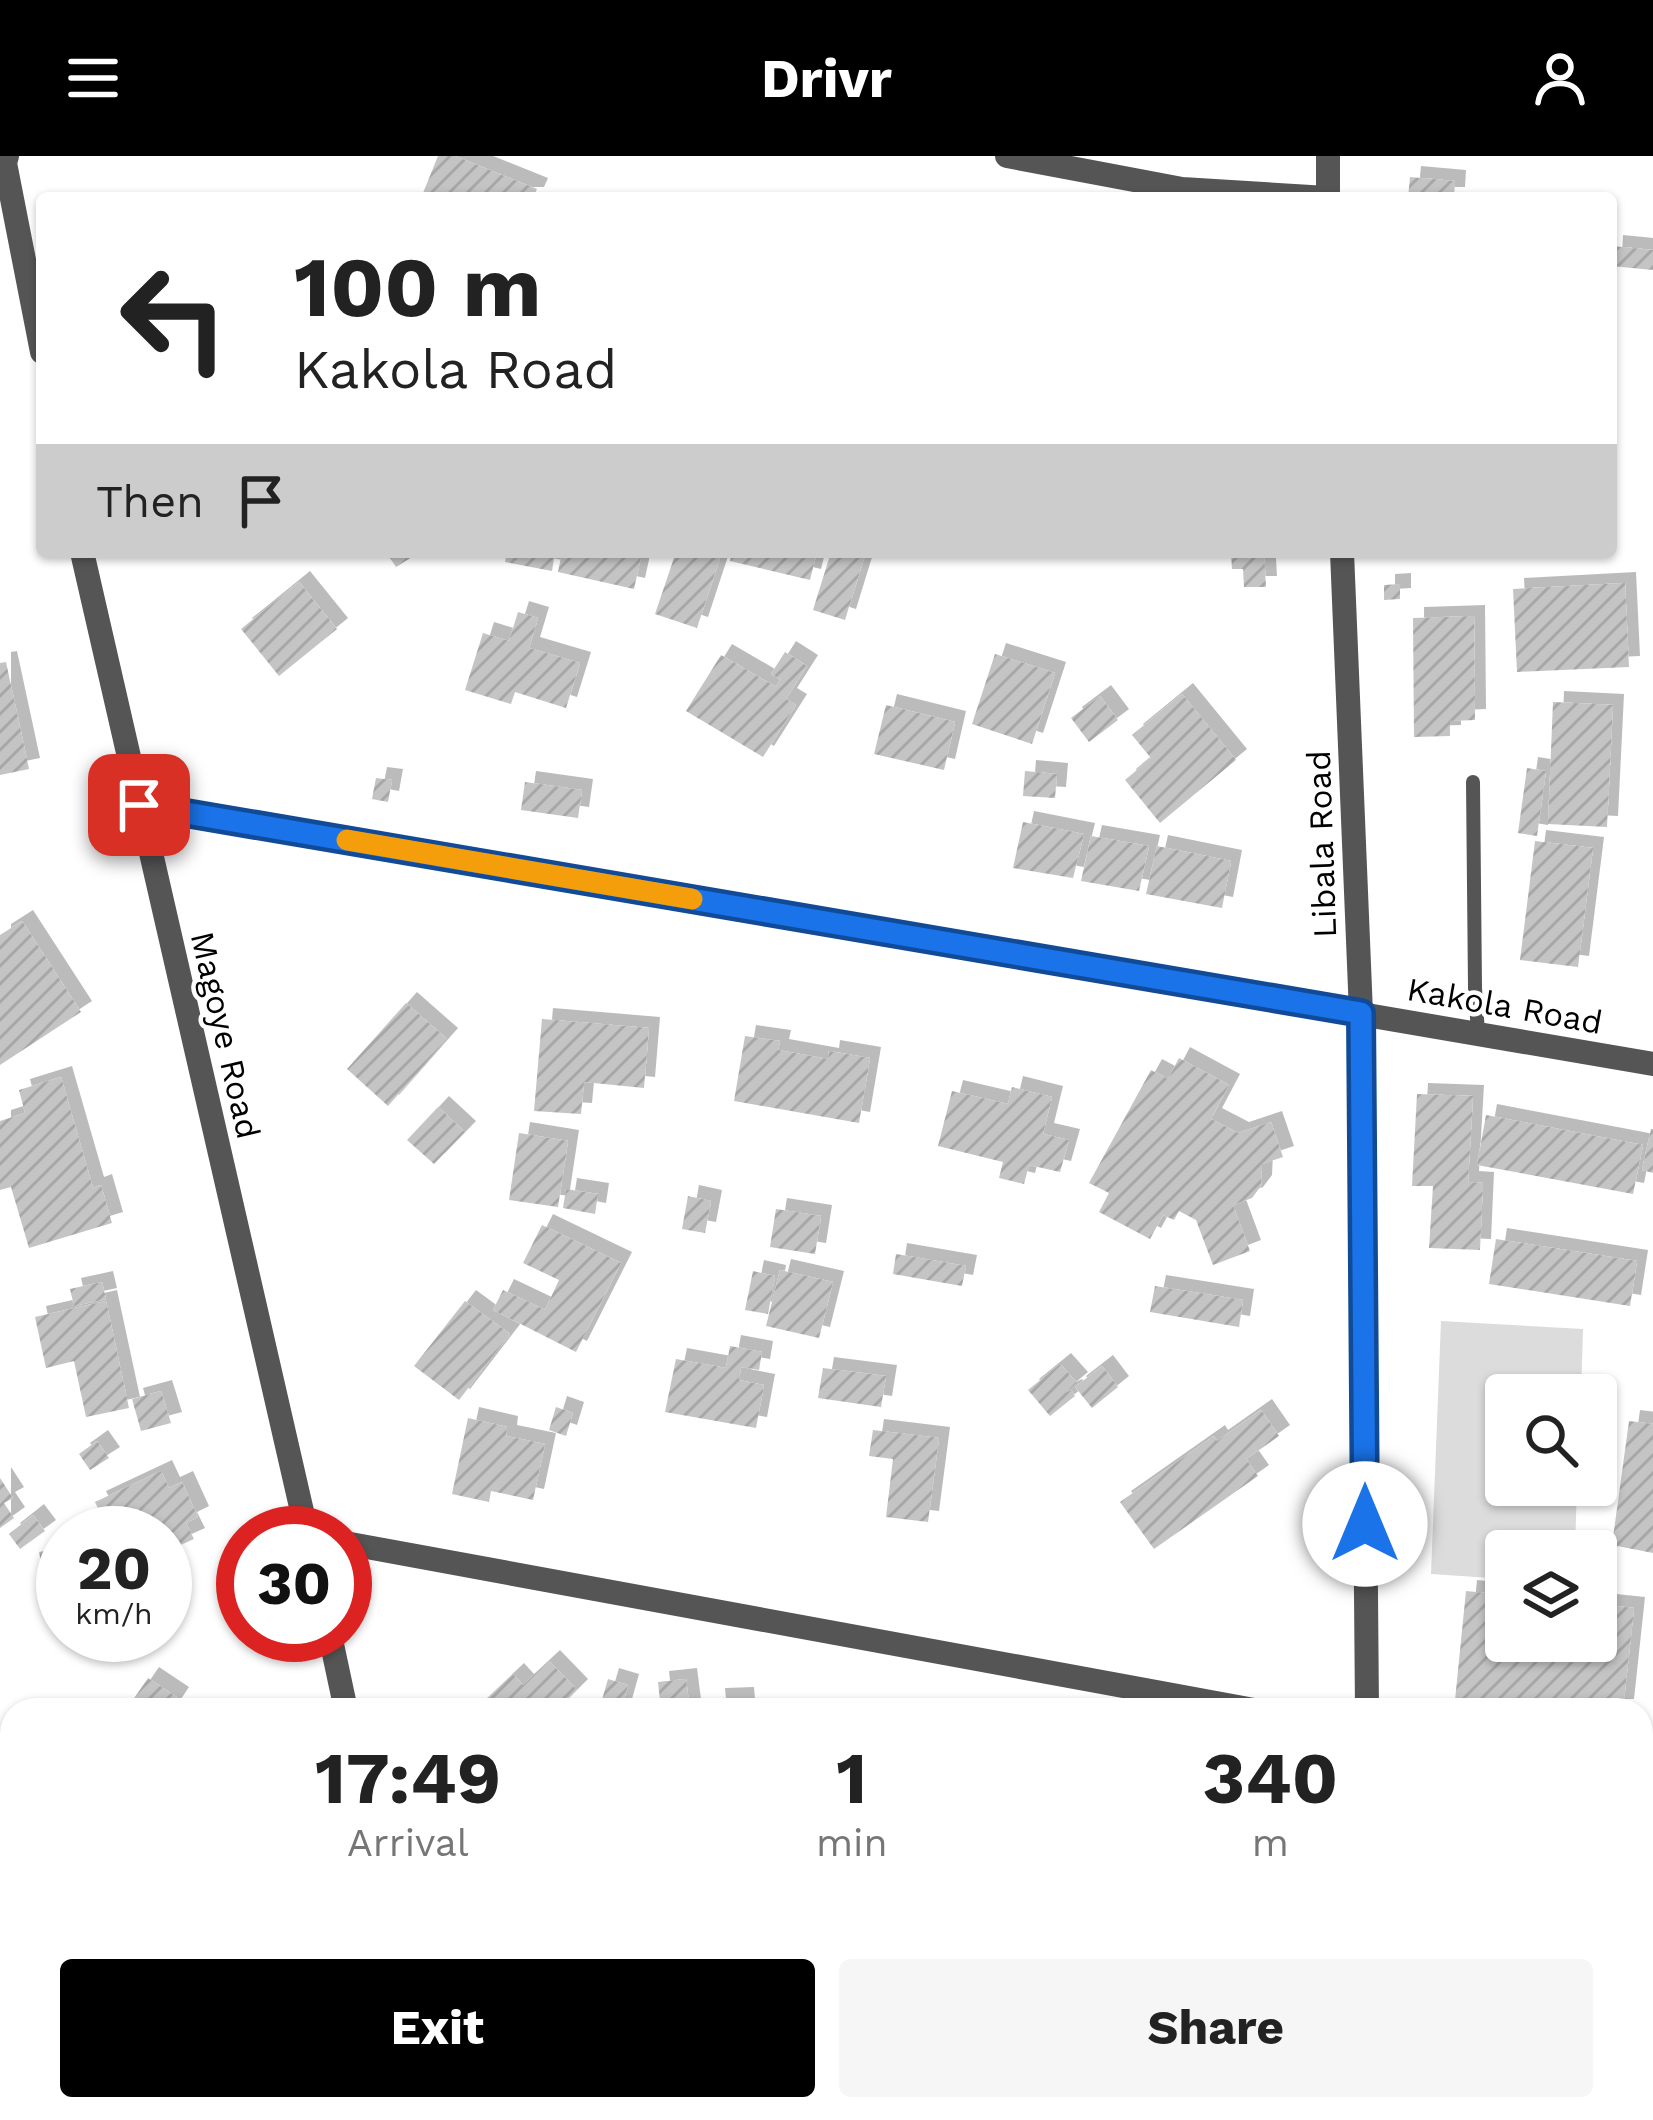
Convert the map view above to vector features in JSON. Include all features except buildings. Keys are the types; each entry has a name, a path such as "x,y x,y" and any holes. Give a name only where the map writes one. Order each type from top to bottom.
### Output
{"street":[{"path":"7,156 36,322"},
{"path":"1007,156 1065,161 1182,189 1230,192"},
{"path":"1327,192 1328,156"},
{"name":"Magoye Road","path":"83,558 302,1506"},
{"name":"Libala Road","path":"1342,558 1361,1013 1366,1698"},
{"name":"Kakola Road","path":"139,805 1653,1064"},
{"path":"372,1548 1189,1698"},
{"path":"335,1662 343,1698"}],"lane":[{"path":"1473,782 1478,1034"}],"shaded area":[{"path":"1441,1321 1583,1329 1582,1374 1485,1374 1485,1506 1576,1506 1576,1530 1485,1530 1485,1578 1431,1574"}],"slow traffic":[{"path":"347,840 692,899"}],"route":[{"path":"139,805 1361,1013 1365,1524"}]}
